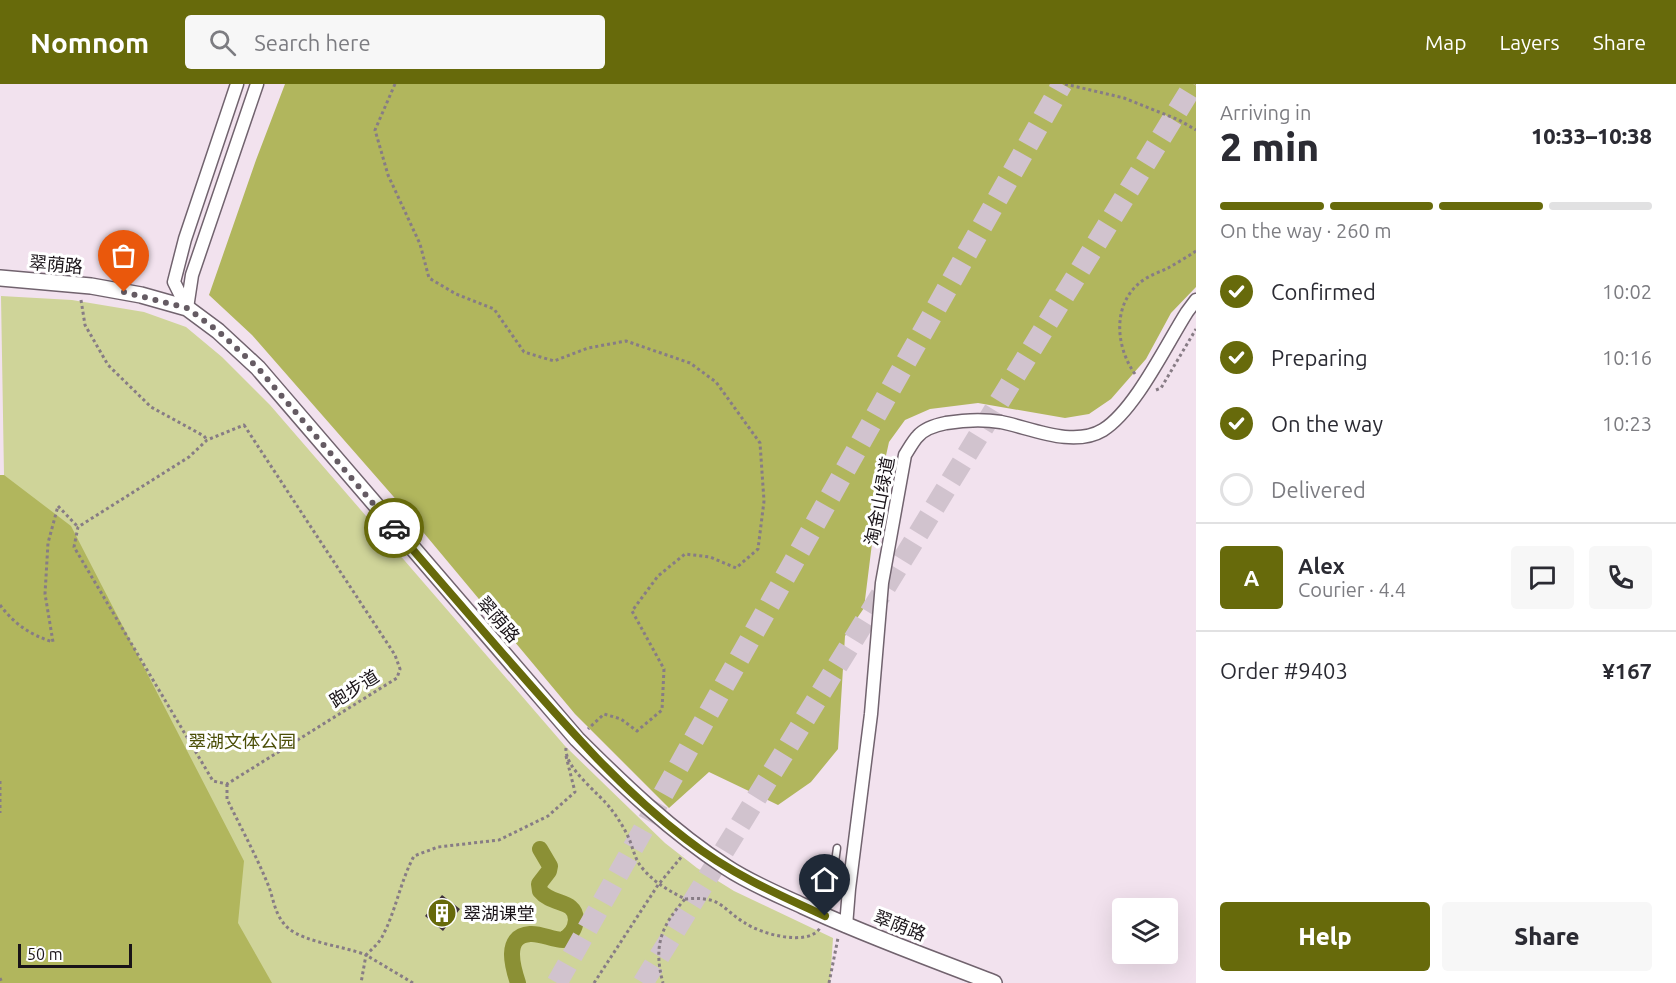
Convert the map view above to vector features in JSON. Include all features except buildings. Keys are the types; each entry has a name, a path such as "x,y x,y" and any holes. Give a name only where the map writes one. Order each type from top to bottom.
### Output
{"street":[{"path":"187,308 174,282 185,238 237,84"},
{"path":"187,308 192,275 257,84"},
{"name":"翠荫路","path":"0,278 91,286 141,295 187,308 218,331 258,368 577,739 607,769 686,839 727,868 842,930 994,983"},
{"name":"淘金山绿道","path":"842,930 871,714 882,583 906,455 916,437 926,429 955,422 977,420 999,422 1064,436 1085,436 1103,430 1134,398 1196,300"}],"lane":[{"path":"837,848 833,876 839,885 849,889"}],"path":[{"path":"395,84 375,130 388,174 420,244 429,278 456,294 494,309 524,352 554,361 588,348 626,341 690,363 716,382 760,443 764,501 758,549 736,568 710,557 685,554 658,576 632,611 664,669 662,710 637,731 621,719 604,714 584,732"},
{"path":"1065,84 1124,98 1179,120 1196,130"},
{"path":"1137,378 1127,363 1122,346 1119,314 1130,295 1142,281 1196,251"},
{"path":"81,302 85,325 108,365 151,407 204,436 207,440"},
{"path":"1148,393 1161,388 1196,329"},
{"name":"跑步道","path":"78,527 189,457 207,440 244,426 395,655 400,669 397,678 226,784"},
{"path":"0,605 6,614 32,635 53,642 45,594 48,543 58,506 78,527 74,547 213,780 226,784 227,799 270,889 274,908 289,929 311,939 366,955 413,983"},
{"path":"361,983 366,955 381,939 414,856 438,847 499,840 548,816 575,792 566,756 566,749 570,744"},
{"path":"566,756 589,788 612,810 630,839 635,857 658,885 686,899 701,898 716,902 746,924 781,936 811,936 821,927"},
{"path":"0,781 0,813"},
{"path":"594,983 658,885 684,854"},
{"path":"663,983 659,958 663,930 668,918 686,899"},
{"path":"829,983 842,930"},
{"path":"0,978 3,983"}],"green space":[{"path":"285,84 1196,84 1196,287 1171,313 1146,359 1111,399 1089,414 1065,418 978,403 930,409 905,420 889,442 879,487 864,608 845,636 838,749 811,782 778,805 709,772 669,808 575,714 393,496 252,335 209,295"},
{"name":"翠湖文体公园","path":"1,296 72,300 144,312 186,327 222,357 270,405 565,746 665,843 697,868 734,891 833,938 830,983 0,983 0,475 4,475"},
{"path":"0,475 4,475 71,526 244,861 238,923 272,983 0,983"}],"waterway":[{"path":"518,983 512,961 513,946 516,940 530,934 563,940 572,932 576,920 572,909 545,896 540,891 539,884 550,866 540,849"}],"tunnel":[{"path":"557,983 1062,84"},
{"path":"643,983 1194,84"}],"way so far":[{"path":"124,292 187,308 218,331 258,368 394,528"}],"place":[{"name":"翠湖课堂","path":"442,913"}],"route":[{"path":"394,528 577,739 607,769 686,839 727,868 825,916"}]}
